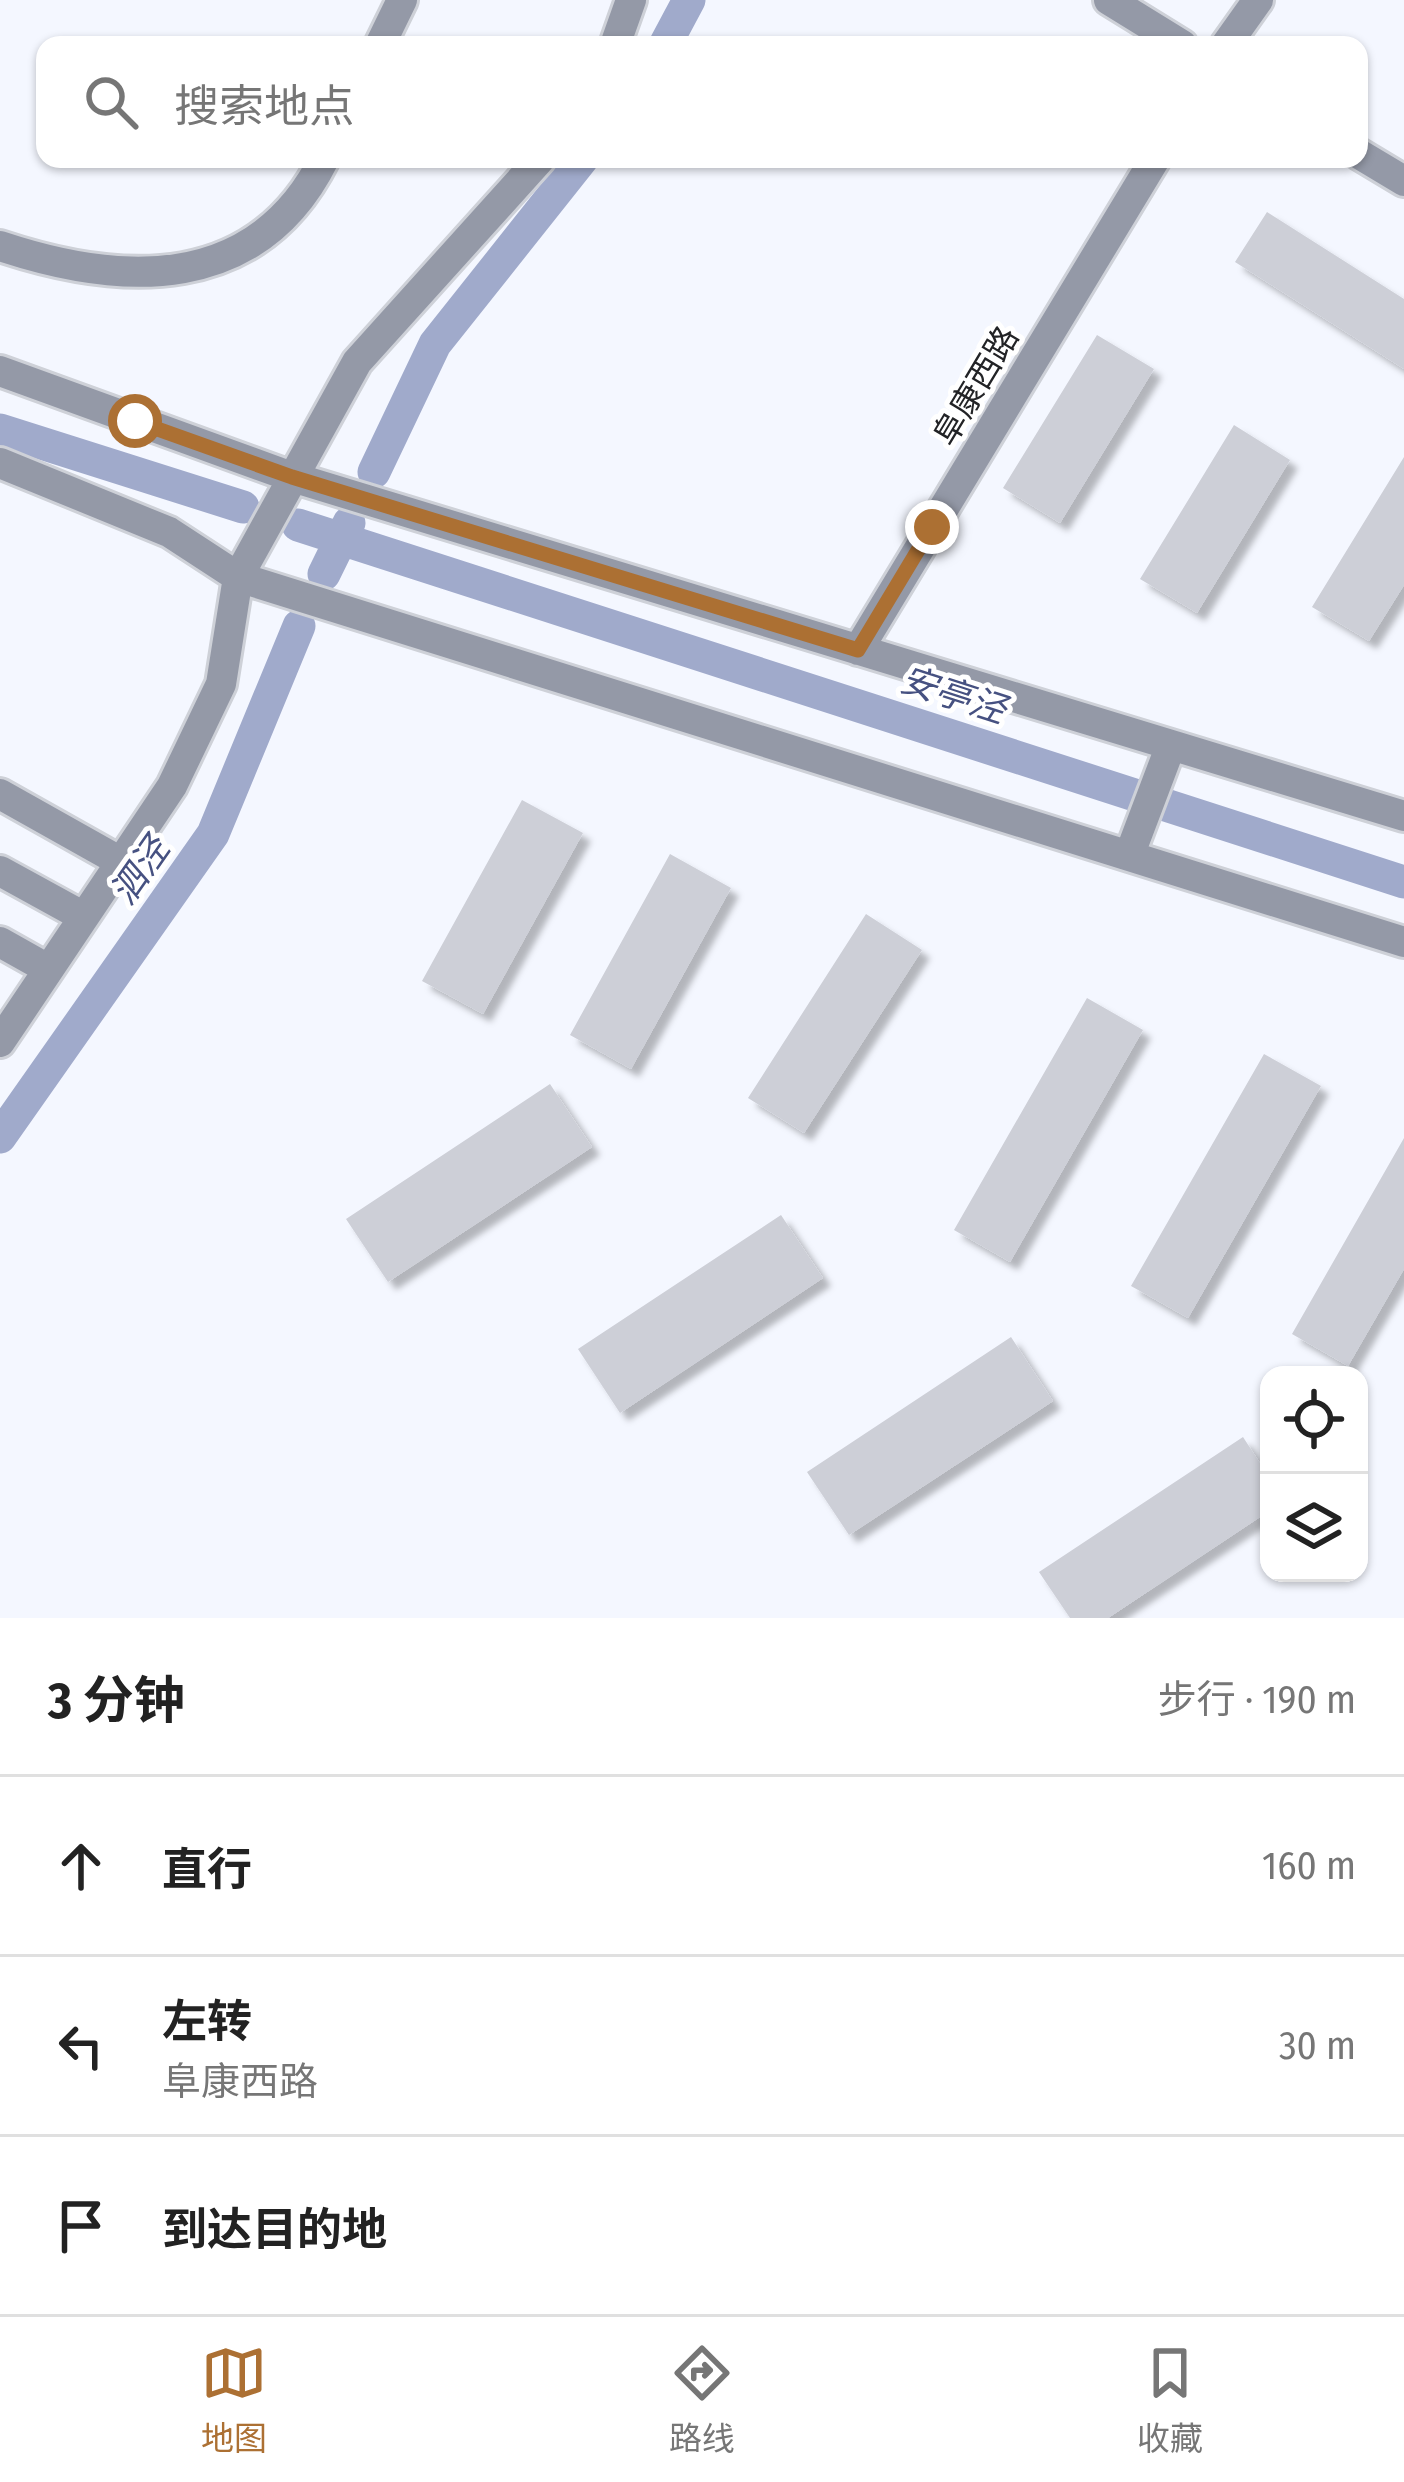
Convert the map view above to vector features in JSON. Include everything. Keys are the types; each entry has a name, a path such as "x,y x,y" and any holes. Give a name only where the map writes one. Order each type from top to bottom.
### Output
{"street":[{"path":"384,36 402,0"},
{"path":"618,36 631,0"},
{"path":"1108,0 1167,36"},
{"path":"1232,36 1258,0"},
{"path":"1368,160 1404,182"},
{"path":"0,246 124,276 196,267 254,241 308,191 320,168"},
{"path":"0,1042 172,786 221,685 238,577 357,362 532,168"},
{"name":"阜康西路","path":"858,650 1150,168"},
{"path":"0,371 292,477 858,650 1166,759 1404,817"},
{"path":"0,463 170,532 238,577 1134,843 1404,942"},
{"path":"1134,843 1166,759"},
{"path":"0,794 121,862"},
{"path":"0,871 84,917"},
{"path":"0,942 49,969"}],"building":[{"path":"1267,212 1404,299 1404,369 1235,262"},
{"path":"1097,335 1154,369 1060,523 1003,488"},
{"path":"1234,425 1290,460 1197,613 1140,579"},
{"path":"1404,457 1404,585 1369,641 1312,607"},
{"path":"522,800 583,833 483,1014 422,981"},
{"path":"670,854 731,888 631,1069 570,1035"},
{"path":"866,914 922,950 804,1133 748,1098"},
{"path":"1087,998 1143,1030 1010,1262 954,1230"},
{"path":"1264,1054 1321,1086 1188,1318 1131,1286"},
{"path":"550,1084 592,1147 388,1282 346,1219"},
{"path":"1404,1138 1404,1269 1348,1366 1292,1334"},
{"path":"781,1215 823,1278 620,1413 578,1349"},
{"path":"1011,1337 1053,1401 849,1535 807,1472"},
{"path":"1243,1437 1260,1463 1260,1517 1108,1618 1070,1618 1039,1572"}],"waterway":[{"name":"泗泾","path":"670,36 689,0"},
{"name":"泗泾","path":"374,472 435,344 575,168"},
{"path":"0,430 243,507"},
{"name":"泗泾","path":"324,574 349,523"},
{"name":"安亭泾","path":"298,525 1404,882"},
{"name":"泗泾","path":"0,1137 213,834 299,626"}],"route":[{"path":"135,421 292,477 858,650 932,527"}]}
